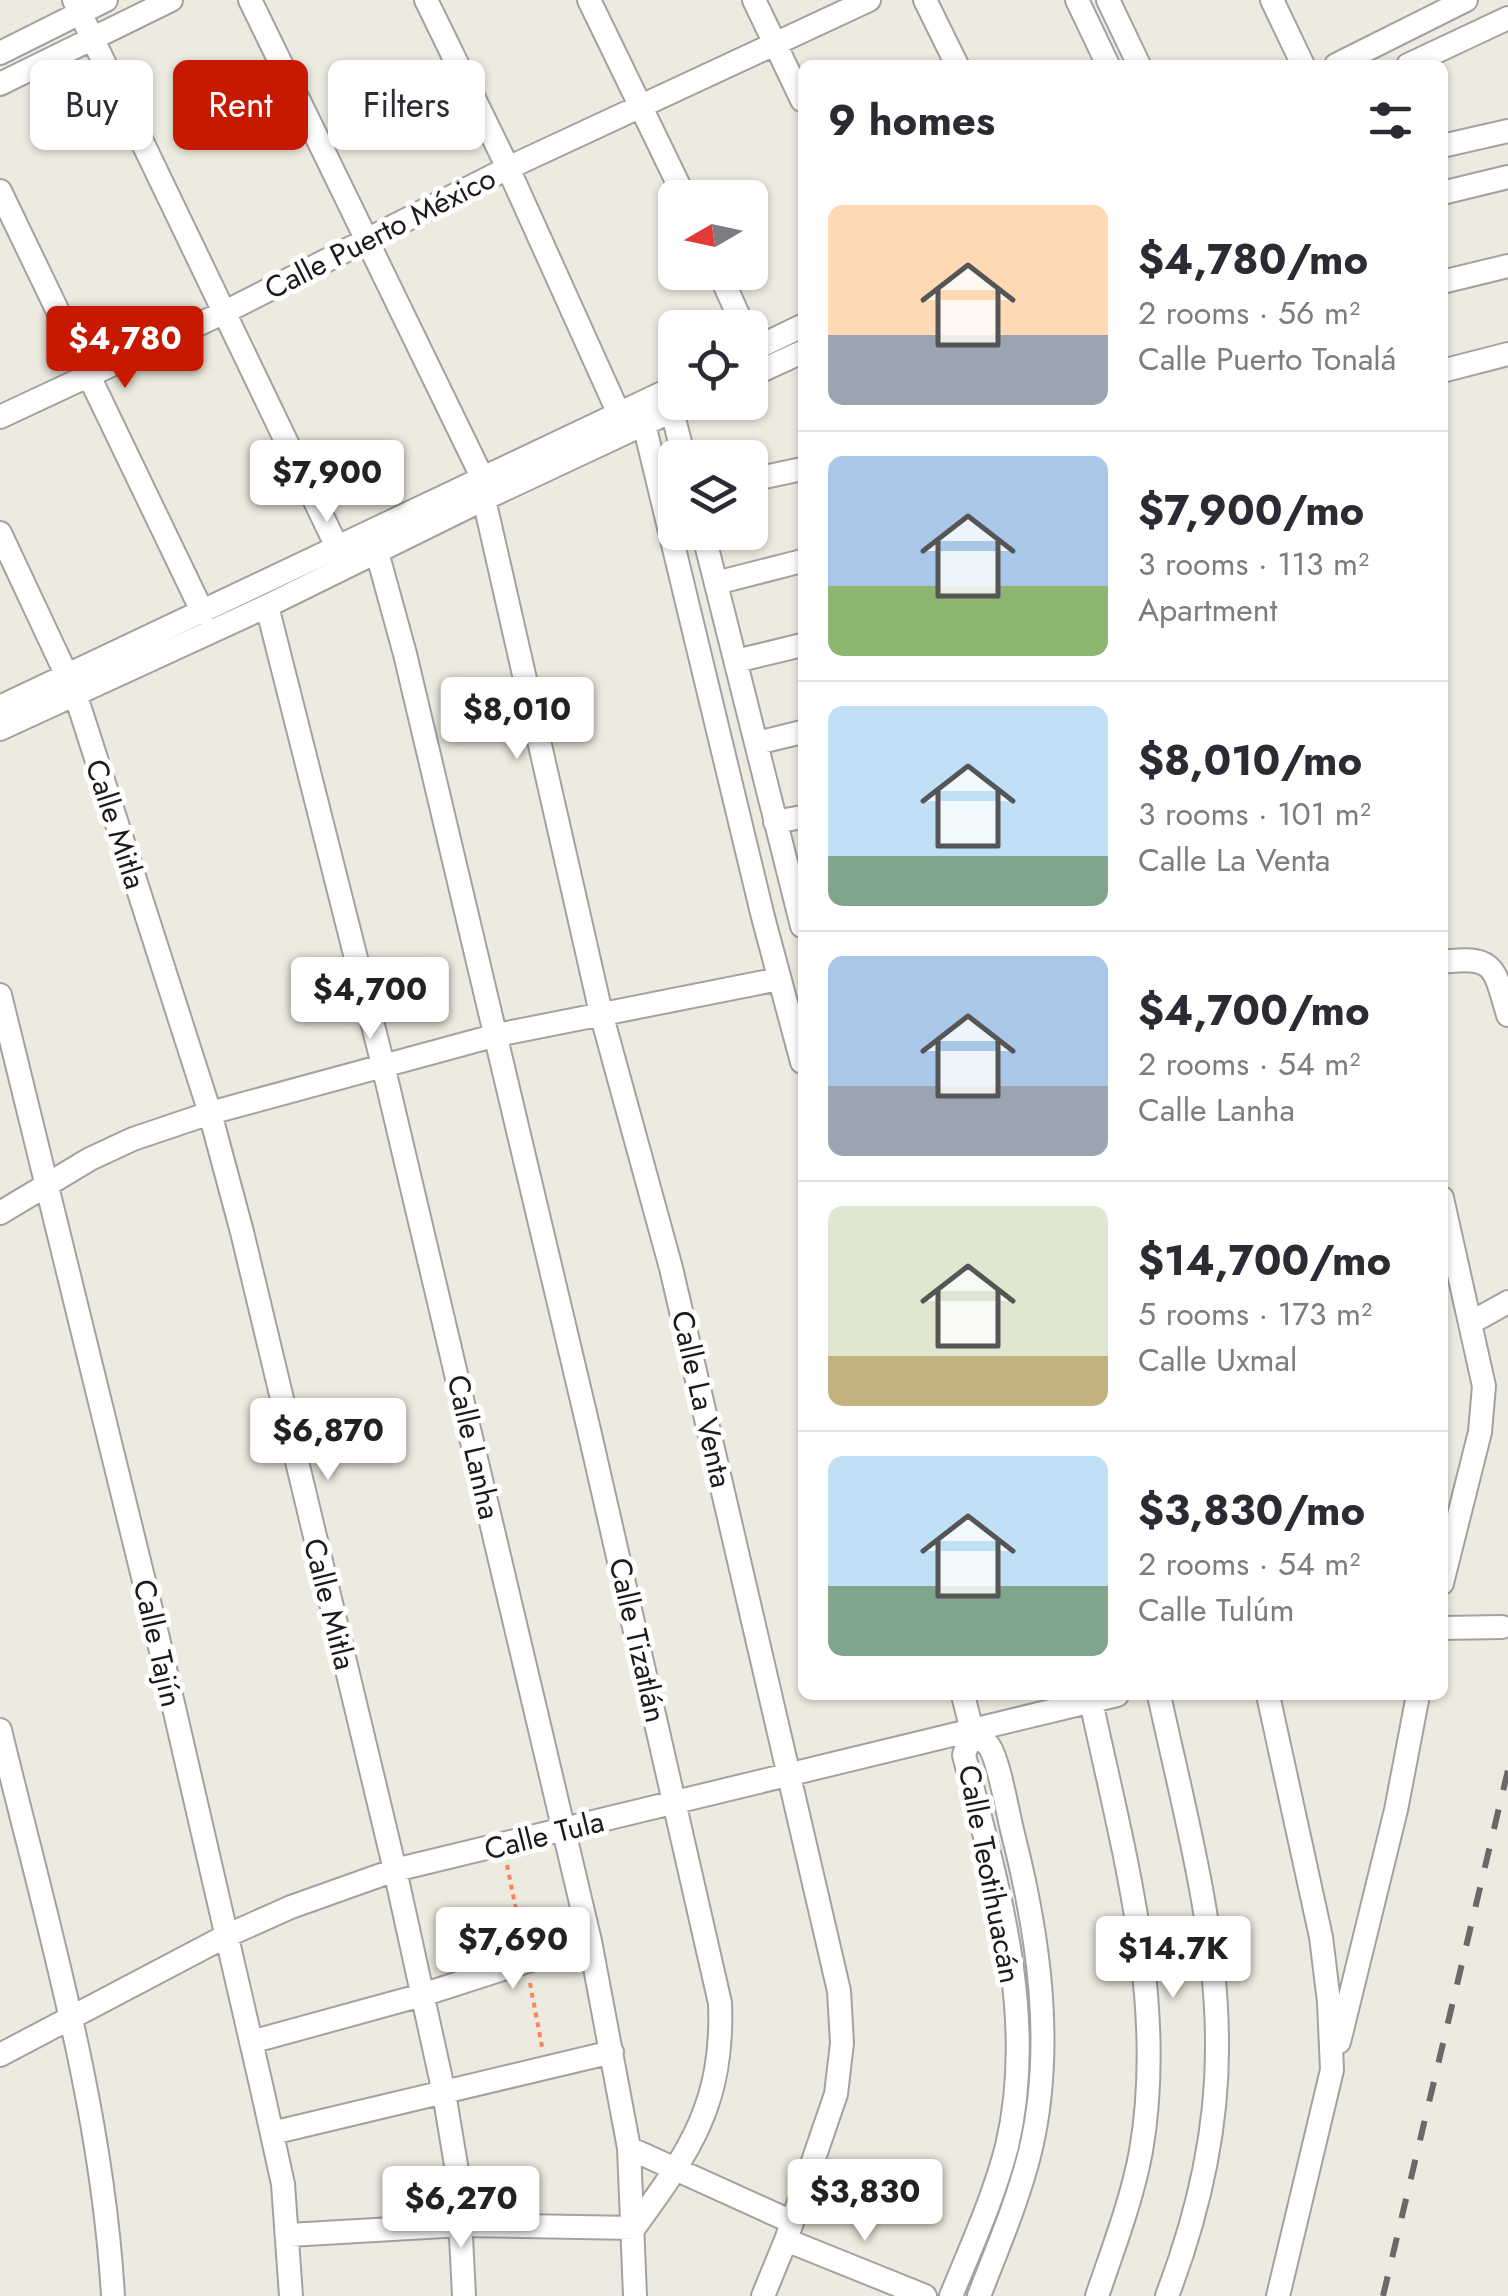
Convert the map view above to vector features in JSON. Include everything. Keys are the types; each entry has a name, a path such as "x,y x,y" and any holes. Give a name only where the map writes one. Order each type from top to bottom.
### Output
{"street":[{"path":"0,53 77,6 106,0"},
{"path":"0,84 172,0"},
{"name":"Calle La Venta","path":"250,0 369,239 484,489 601,1013 671,1268 839,1991 842,2043 836,2094 763,2296"},
{"path":"426,0 508,168 619,414"},
{"path":"588,0 677,180"},
{"path":"754,0 798,91"},
{"name":"Calle Puerto México","path":"0,417 225,312 508,168 869,0"},
{"path":"925,0 955,60"},
{"path":"1077,0 1106,60"},
{"path":"1108,0 1137,60"},
{"path":"1272,0 1301,60"},
{"path":"1344,60 1432,8 1466,0"},
{"path":"77,6 338,549"},
{"path":"1419,60 1508,18"},
{"path":"1448,145 1508,131"},
{"path":"1448,192 1508,177"},
{"path":"0,191 203,613"},
{"path":"1448,281 1508,266"},
{"path":"768,336 798,327"},
{"path":"768,368 798,354"},
{"path":"1448,369 1508,354"},
{"path":"0,708 267,606 377,552 658,395"},
{"path":"0,729 71,684 203,613 338,549 658,418"},
{"path":"644,424 762,917 798,1047"},
{"path":"768,476 798,469"},
{"name":"Calle Mitla","path":"0,533 71,684 210,1113 242,1232 395,1870 444,2093 458,2178 464,2296"},
{"path":"708,550 798,903"},
{"name":"Calle Tizatlán","path":"377,552 497,1035 720,2003 719,2062 695,2138 634,2228"},
{"path":"688,601 798,562"},
{"name":"Calle Lanha","path":"267,606 382,1065 590,1942 629,2148 635,2296"},
{"path":"736,660 798,647"},
{"path":"756,743 798,733"},
{"path":"776,822 798,818"},
{"path":"762,917 798,914"},
{"path":"1448,961 1472,958 1484,962 1498,982 1508,1015"},
{"path":"0,1213 132,1139 210,1113 497,1035 780,978"},
{"name":"Calle Tajín","path":"0,996 157,1634 272,2133 288,2235 291,2296"},
{"path":"1448,1223 1484,1386 1483,1407 1448,1557"},
{"path":"1472,1322 1508,1302"},
{"path":"1448,1628 1502,1627"},
{"path":"964,1700 972,1730"},
{"name":"Calle Tula","path":"0,2055 226,1936 292,1907 395,1870 972,1730 1049,1703 1096,1700"},
{"path":"1160,1700 1196,1871 1212,1967 1218,2041 1214,2116 1202,2187 1167,2296"},
{"path":"1269,1700 1321,1937 1332,2070"},
{"path":"1278,2296 1396,1810 1417,1700"},
{"path":"1092,1701 1137,1921 1148,2010 1148,2095 1140,2154 1097,2296"},
{"path":"0,1730 70,2018 102,2175 113,2296"},
{"name":"Calle Teotihuacán","path":"951,2296 992,2194 1007,2145 1016,2086 1017,2026 1011,1952 964,1755 972,1730 991,1748 1019,1859 1036,1948 1042,2024 1040,2092 1030,2150 1016,2200 979,2296"},
{"path":"251,2042 422,1995 590,1942"},
{"path":"1017,2026 1042,2024"},
{"path":"272,2133 612,2052"},
{"path":"629,2148 678,2168 789,2231 925,2296"},
{"path":"288,2235 461,2225 634,2228"}],"railway":[{"path":"1383,2296 1508,1770"}]}
